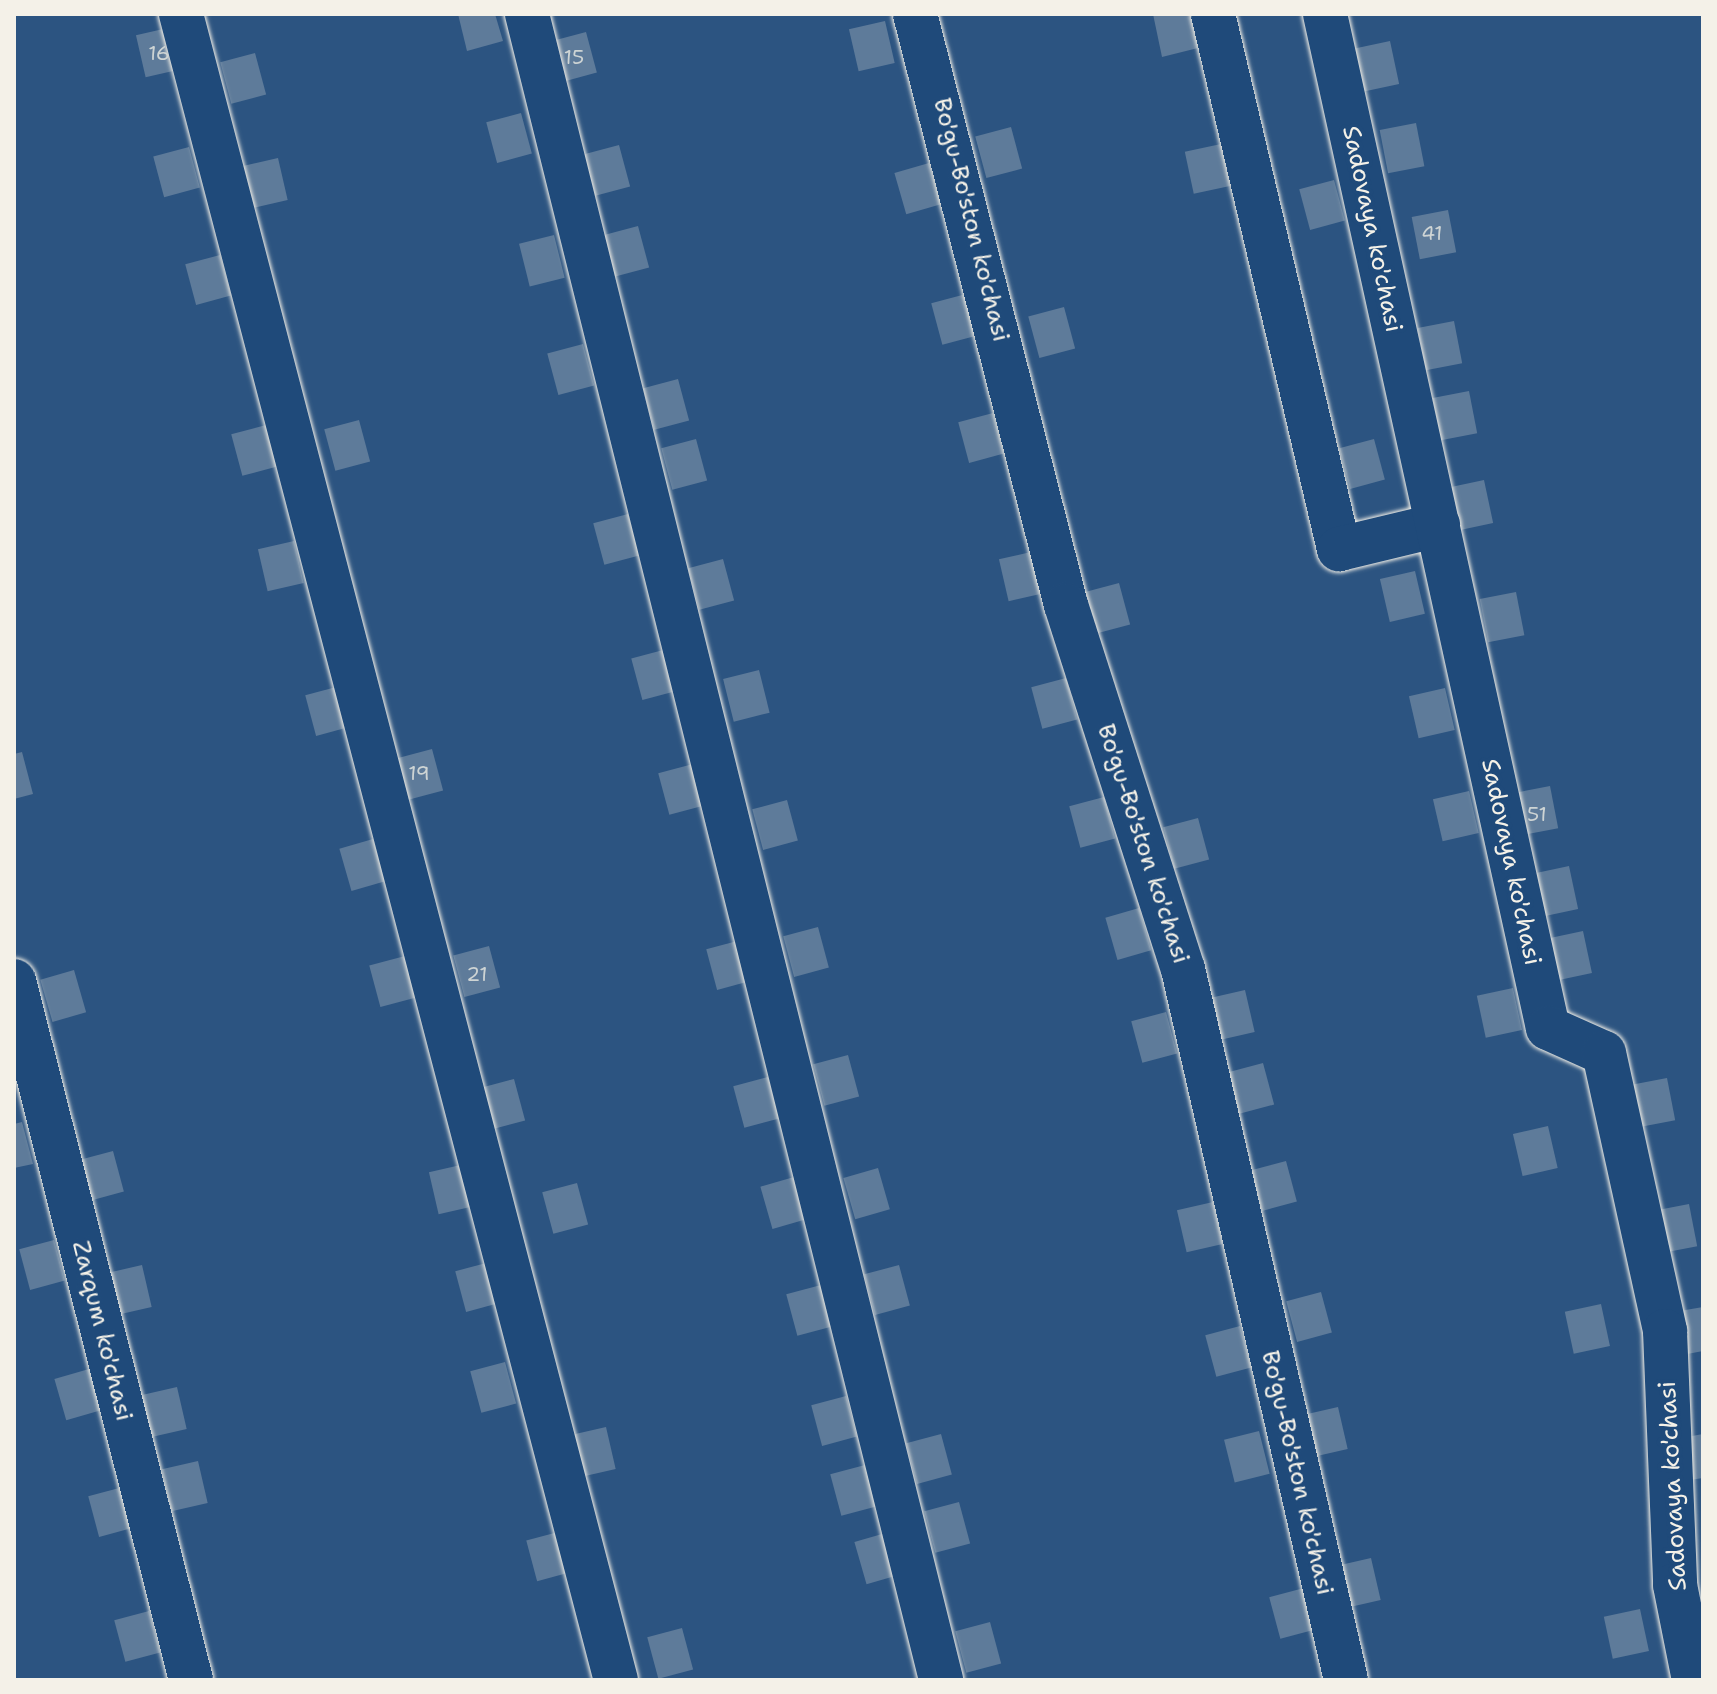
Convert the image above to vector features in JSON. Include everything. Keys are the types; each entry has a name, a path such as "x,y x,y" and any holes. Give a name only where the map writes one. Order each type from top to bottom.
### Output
{"street":[{"path":"181,14 616,1680"},
{"path":"527,14 941,1680"},
{"name":"Bo'gu-Bo'ston ko'chasi","path":"915,14 1066,605 1183,969 1346,1680"},
{"path":"1213,14 1339,549 1438,525"},
{"name":"Sadovaya ko'chasi","path":"1325,14 1548,1028 1604,1053 1665,1331 1675,1585 1694,1680"},
{"name":"Zarqum ko'chasi","path":"14,981 191,1680"}],"building":[{"path":"458,14 495,14 503,41 467,51"},
{"path":"1153,14 1190,14 1198,48 1162,57"},
{"path":"885,21 895,63 859,71 849,29"},
{"path":"172,27 182,69 146,77 136,35"},
{"path":"586,32 597,73 562,82 551,41"},
{"path":"1390,41 1399,84 1364,92 1355,48"},
{"path":"255,53 266,95 231,104 220,62"},
{"path":"521,113 532,154 497,163 486,122"},
{"path":"1416,123 1424,166 1388,173 1380,130"},
{"path":"1011,127 1022,169 986,178 975,137"},
{"path":"1221,144 1230,186 1194,194 1185,152"},
{"path":"619,145 630,187 595,196 584,154"},
{"path":"189,147 200,188 164,197 153,157"},
{"path":"278,158 288,200 252,208 242,166"},
{"path":"929,163 941,204 906,214 894,173"},
{"path":"1334,180 1345,221 1310,230 1299,189"},
{"path":"1448,210 1456,252 1420,259 1412,217"},
{"path":"638,226 649,268 614,277 603,235"},
{"path":"554,235 565,278 530,286 519,244"},
{"path":"220,255 231,296 196,305 185,264"},
{"path":"966,294 977,336 942,345 931,303"},
{"path":"1064,307 1075,349 1039,358 1028,317"},
{"path":"1454,321 1462,363 1426,370 1418,328"},
{"path":"583,344 594,386 558,395 547,354"},
{"path":"678,379 689,421 654,430 643,388"},
{"path":"1469,391 1477,433 1441,440 1433,398"},
{"path":"993,413 1004,454 969,463 958,422"},
{"path":"359,420 370,462 335,471 324,429"},
{"path":"266,425 277,467 242,476 231,434"},
{"path":"696,439 707,481 672,490 661,448"},
{"path":"1374,439 1385,480 1350,489 1339,448"},
{"path":"1484,480 1493,523 1458,531 1449,487"},
{"path":"628,514 639,556 604,565 593,523"},
{"path":"294,541 304,583 268,591 258,549"},
{"path":"1035,551 1045,593 1009,601 999,559"},
{"path":"723,559 734,601 699,610 688,568"},
{"path":"1415,571 1425,614 1390,622 1380,579"},
{"path":"1119,583 1130,625 1095,634 1084,592"},
{"path":"1516,592 1524,635 1488,642 1480,599"},
{"path":"667,649 678,691 642,700 631,659"},
{"path":"759,670 770,713 734,722 723,679"},
{"path":"1066,678 1077,720 1042,729 1031,687"},
{"path":"340,686 351,727 316,736 305,695"},
{"path":"1445,688 1455,730 1419,738 1409,696"},
{"path":"432,749 443,791 408,800 397,758"},
{"path":"22,752 33,794 14,799 14,754"},
{"path":"693,764 704,806 669,815 658,773"},
{"path":"1550,786 1558,828 1522,835 1514,793"},
{"path":"1469,791 1479,833 1443,841 1433,799"},
{"path":"1104,797 1115,839 1080,848 1069,806"},
{"path":"787,800 798,841 763,850 752,809"},
{"path":"1198,818 1209,860 1174,869 1163,827"},
{"path":"373,839 385,881 351,891 339,849"},
{"path":"1569,866 1578,909 1543,917 1534,873"},
{"path":"1139,908 1151,950 1117,960 1105,918"},
{"path":"818,927 829,968 794,977 783,936"},
{"path":"1583,931 1592,973 1557,981 1548,938"},
{"path":"741,940 752,981 717,990 706,949"},
{"path":"489,946 500,988 464,997 453,956"},
{"path":"405,956 416,998 380,1007 369,966"},
{"path":"74,970 86,1012 52,1022 40,980"},
{"path":"1513,988 1522,1030 1486,1038 1477,996"},
{"path":"1245,990 1255,1032 1219,1040 1209,998"},
{"path":"1166,1012 1177,1054 1142,1063 1131,1021"},
{"path":"848,1055 859,1097 824,1106 813,1064"},
{"path":"1263,1063 1274,1105 1239,1114 1228,1072"},
{"path":"768,1077 779,1119 744,1128 733,1086"},
{"path":"1667,1078 1675,1120 1640,1127 1632,1085"},
{"path":"514,1079 525,1121 490,1130 479,1088"},
{"path":"22,1122 33,1164 14,1168 14,1124"},
{"path":"1548,1126 1558,1168 1523,1176 1513,1134"},
{"path":"113,1151 124,1192 89,1201 78,1160"},
{"path":"1286,1161 1297,1202 1262,1211 1251,1170"},
{"path":"465,1164 475,1206 439,1214 429,1172"},
{"path":"878,1168 890,1209 855,1219 843,1178"},
{"path":"794,1177 806,1219 772,1229 760,1187"},
{"path":"577,1183 588,1225 553,1234 542,1192"},
{"path":"1213,1202 1223,1244 1187,1252 1177,1210"},
{"path":"1689,1204 1697,1246 1661,1253 1653,1211"},
{"path":"54,1240 65,1281 30,1290 19,1249"},
{"path":"490,1262 501,1303 466,1312 455,1271"},
{"path":"142,1265 152,1307 117,1315 107,1273"},
{"path":"899,1265 910,1306 875,1315 864,1274"},
{"path":"821,1285 832,1327 797,1336 786,1294"},
{"path":"1321,1292 1332,1333 1297,1342 1286,1301"},
{"path":"1601,1304 1610,1346 1574,1354 1565,1312"},
{"path":"1703,1307 1703,1351 1682,1355 1674,1312"},
{"path":"1240,1326 1251,1368 1216,1377 1205,1335"},
{"path":"505,1362 516,1404 481,1413 470,1371"},
{"path":"89,1369 101,1410 66,1420 54,1379"},
{"path":"177,1387 187,1429 151,1437 141,1395"},
{"path":"846,1396 857,1437 822,1446 811,1405"},
{"path":"1338,1407 1348,1449 1312,1457 1302,1415"},
{"path":"606,1427 616,1469 580,1477 570,1435"},
{"path":"1259,1431 1270,1474 1235,1482 1224,1440"},
{"path":"941,1434 952,1475 917,1484 906,1443"},
{"path":"1703,1434 1703,1478 1690,1480 1681,1438"},
{"path":"198,1461 208,1503 172,1511 162,1469"},
{"path":"865,1465 876,1507 841,1516 830,1474"},
{"path":"123,1487 134,1528 99,1537 88,1496"},
{"path":"959,1502 970,1544 935,1553 924,1511"},
{"path":"562,1531 573,1572 537,1581 526,1541"},
{"path":"889,1532 901,1574 867,1584 854,1542"},
{"path":"1371,1558 1381,1600 1345,1608 1335,1566"},
{"path":"1304,1588 1315,1630 1280,1639 1269,1597"},
{"path":"1640,1609 1649,1651 1613,1659 1604,1617"},
{"path":"149,1611 160,1653 125,1662 114,1620"},
{"path":"990,1622 1001,1664 966,1673 955,1631"},
{"path":"682,1628 693,1670 658,1679 647,1637"}]}
